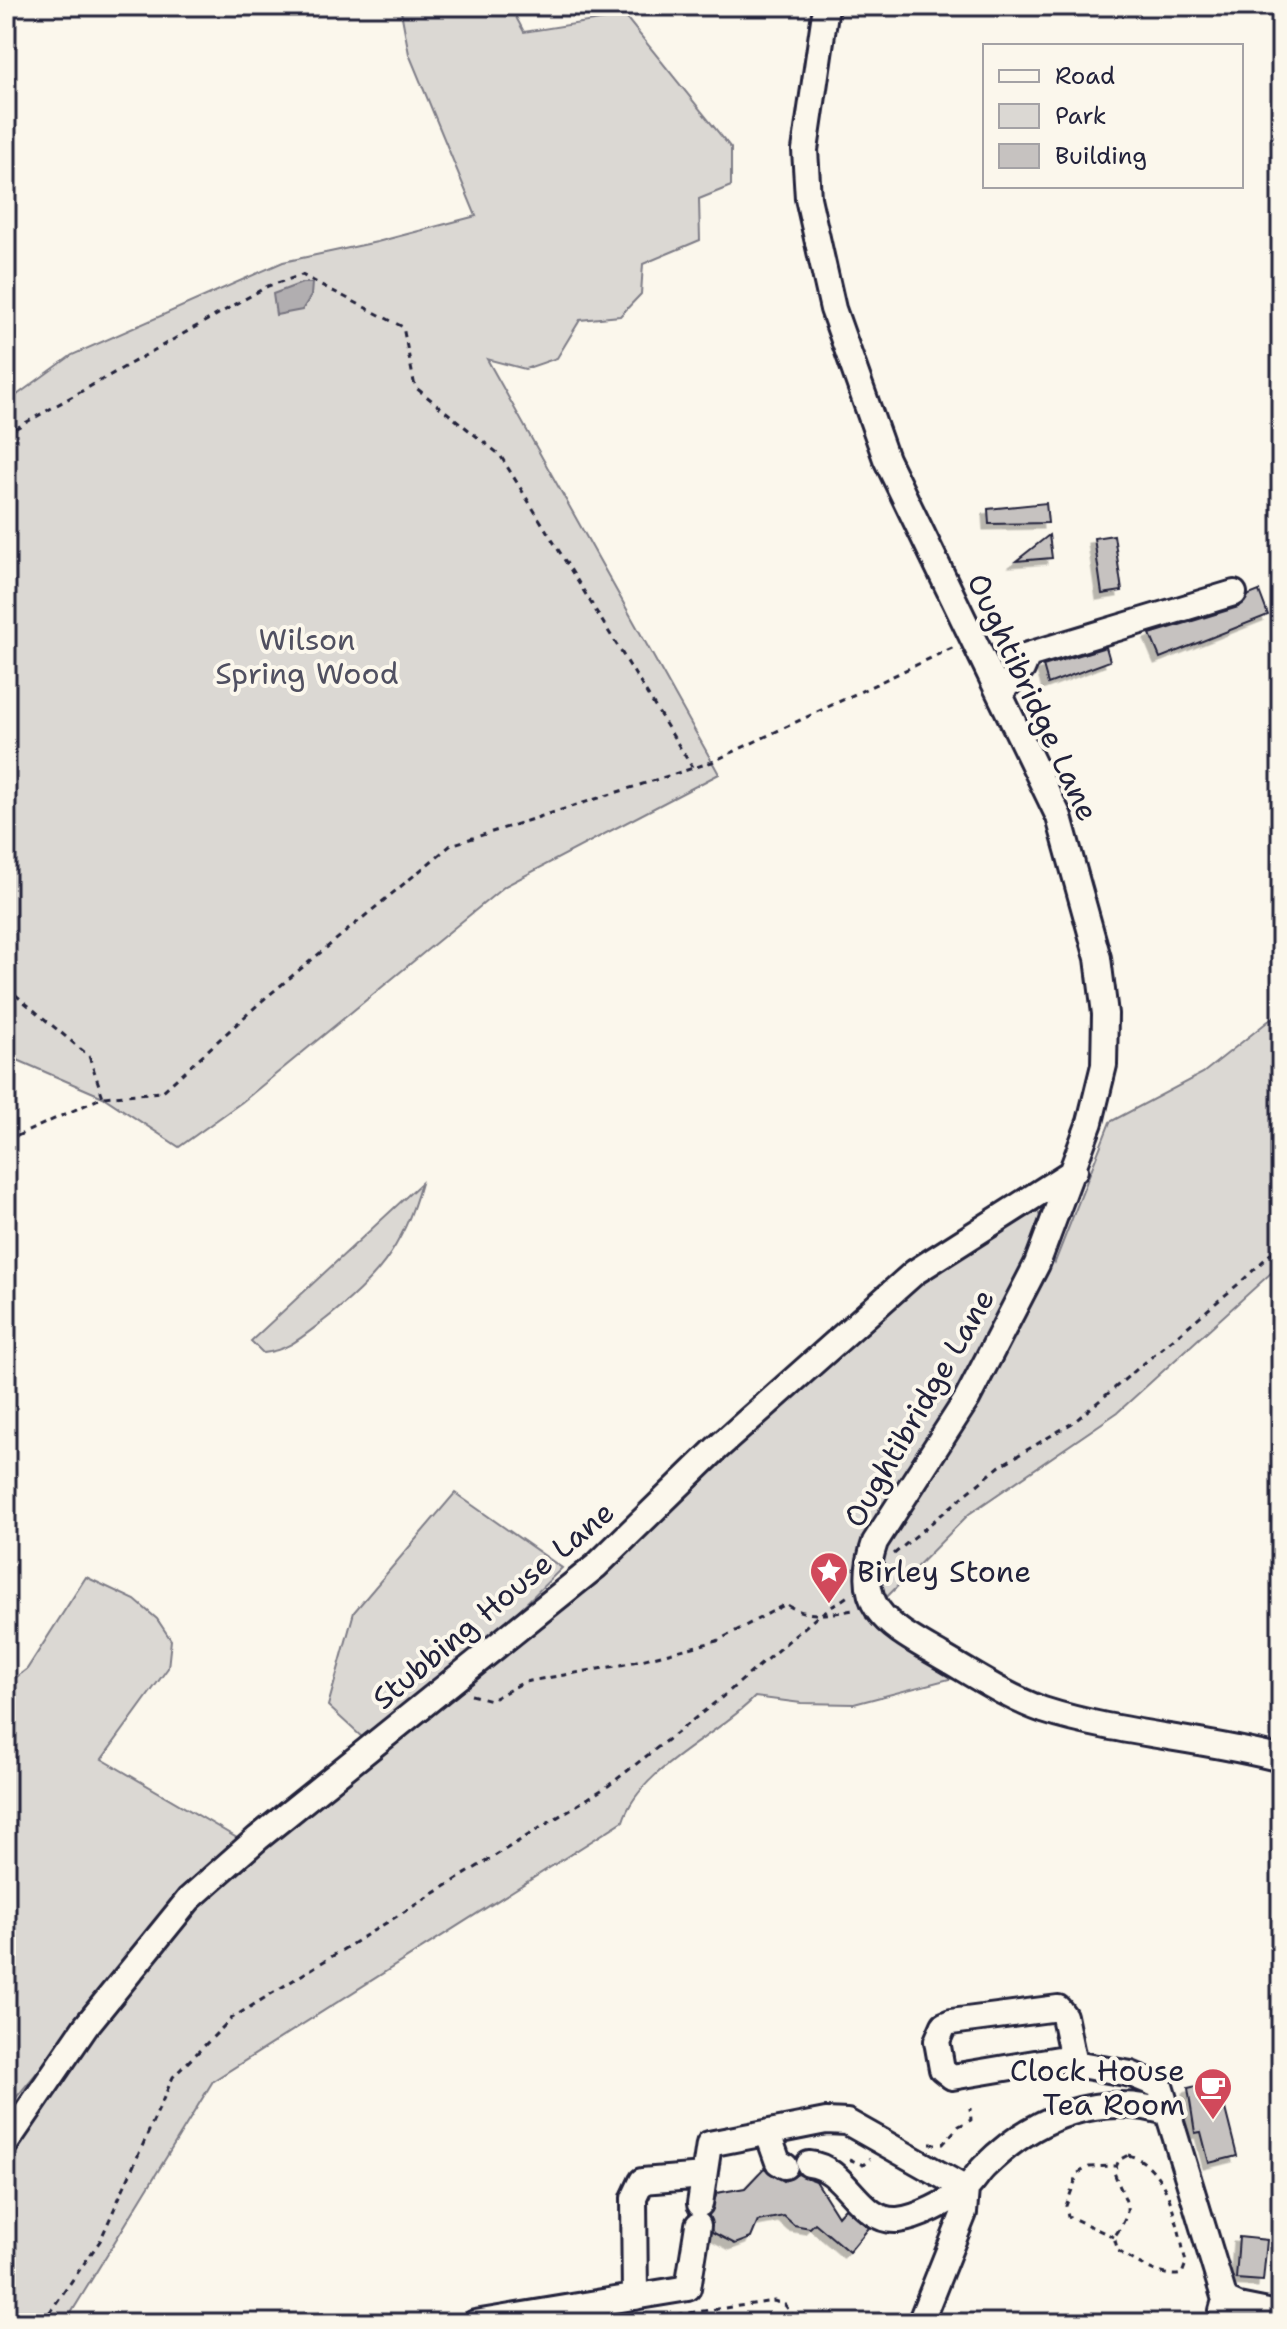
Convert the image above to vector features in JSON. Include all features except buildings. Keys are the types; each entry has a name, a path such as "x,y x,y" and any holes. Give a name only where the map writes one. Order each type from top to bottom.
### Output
{"street":[{"name":"Oughtibridge Lane","path":"826,6 805,150 808,198 819,257 836,320 886,459 1059,817 1098,958 1105,1014 1104,1065 1075,1170 1013,1315 967,1399 875,1542 868,1584"},
{"path":"1000,693 1022,669 1028,655 1234,593"},
{"name":"Stubbing House Lane","path":"6,2143 86,2026 189,1899 258,1838 457,1681 596,1566 715,1450 915,1272 1075,1170"},
{"path":"868,1584 883,1619 901,1633 1005,1693 1040,1709 1076,1719 1281,1759"},
{"path":"1071,2057 952,2077 942,2069 937,2041 944,2025 951,2022 1051,2006 1058,2008 1064,2016 1074,2064 1155,2082 1164,2091 1172,2114 1226,2312 1238,2306 1274,2311"},
{"path":"768,2134 778,2162 828,2168 866,2208 894,2220 908,2218 966,2189 1007,2147 1045,2122 1075,2110 1095,2104 1145,2105 1172,2114"},
{"path":"475,2323 688,2288 709,2144 841,2120 966,2189"},
{"path":"635,2297 634,2198 642,2181 704,2176"},
{"path":"920,2323 964,2213 966,2189"}],"path":[{"path":"6,486 11,431 268,286 302,275 403,327 415,387 500,455 693,768"},
{"path":"6,1141 103,1097 162,1092 263,1000 451,845 712,762 972,639"},
{"path":"6,987 89,1056 103,1097"},
{"path":"457,1681 466,1694 491,1700 524,1682 621,1665 717,1641 786,1604 796,1612 818,1616 860,1608 868,1584 887,1559 1000,1466 1074,1422 1219,1301 1281,1244"},
{"path":"42,2323 100,2241 173,2077 232,2018 608,1786 721,1698 818,1616 868,1584"},
{"path":"1128,2155 1140,2158 1161,2179 1186,2263 1182,2274 1175,2277 1134,2261 1118,2251 1114,2237 1126,2220 1129,2207 1128,2197 1114,2172 1128,2155"},
{"path":"1114,2237 1075,2222 1068,2216 1066,2206 1078,2173 1089,2167 1116,2166"},
{"path":"618,2323 774,2301 785,2305 799,2323"},
{"path":"662,2323 663,2315"}],"green space":[{"name":"Wilson Spring Wood","path":"400,6 510,6 524,32 625,16 731,148 731,186 699,199 700,240 643,264 641,294 620,316 580,320 557,358 525,369 487,359 719,774 505,886 242,1102 179,1147 103,1097 6,1055 6,403 72,355 283,262 476,216 409,54"},
{"path":"1281,1011 1281,1264 1118,1412 969,1514 866,1618 897,1644 957,1677 854,1704 801,1703 755,1697 662,1769 632,1802 623,1821 213,2081 65,2323 6,2323 6,2157 65,2071 186,1912 601,1576 918,1279 1038,1211 1055,1262 1110,1122 1203,1073"},
{"path":"421,1183 396,1245 357,1292 288,1346 263,1353 251,1341"},
{"path":"455,1493 562,1568 507,1622 365,1740 328,1706 354,1612"},
{"path":"86,1577 135,1600 157,1619 171,1640 168,1668 102,1759 242,1841 147,1939 6,2110 6,1685 27,1669"}],"shaded area":[{"path":"302,283 312,283 311,296 302,310 276,315 273,294"}],"place":[{"name":"Birley Stone","path":"829,1605"},
{"name":"Clock House Tea Room","path":"1213,2121"}]}
